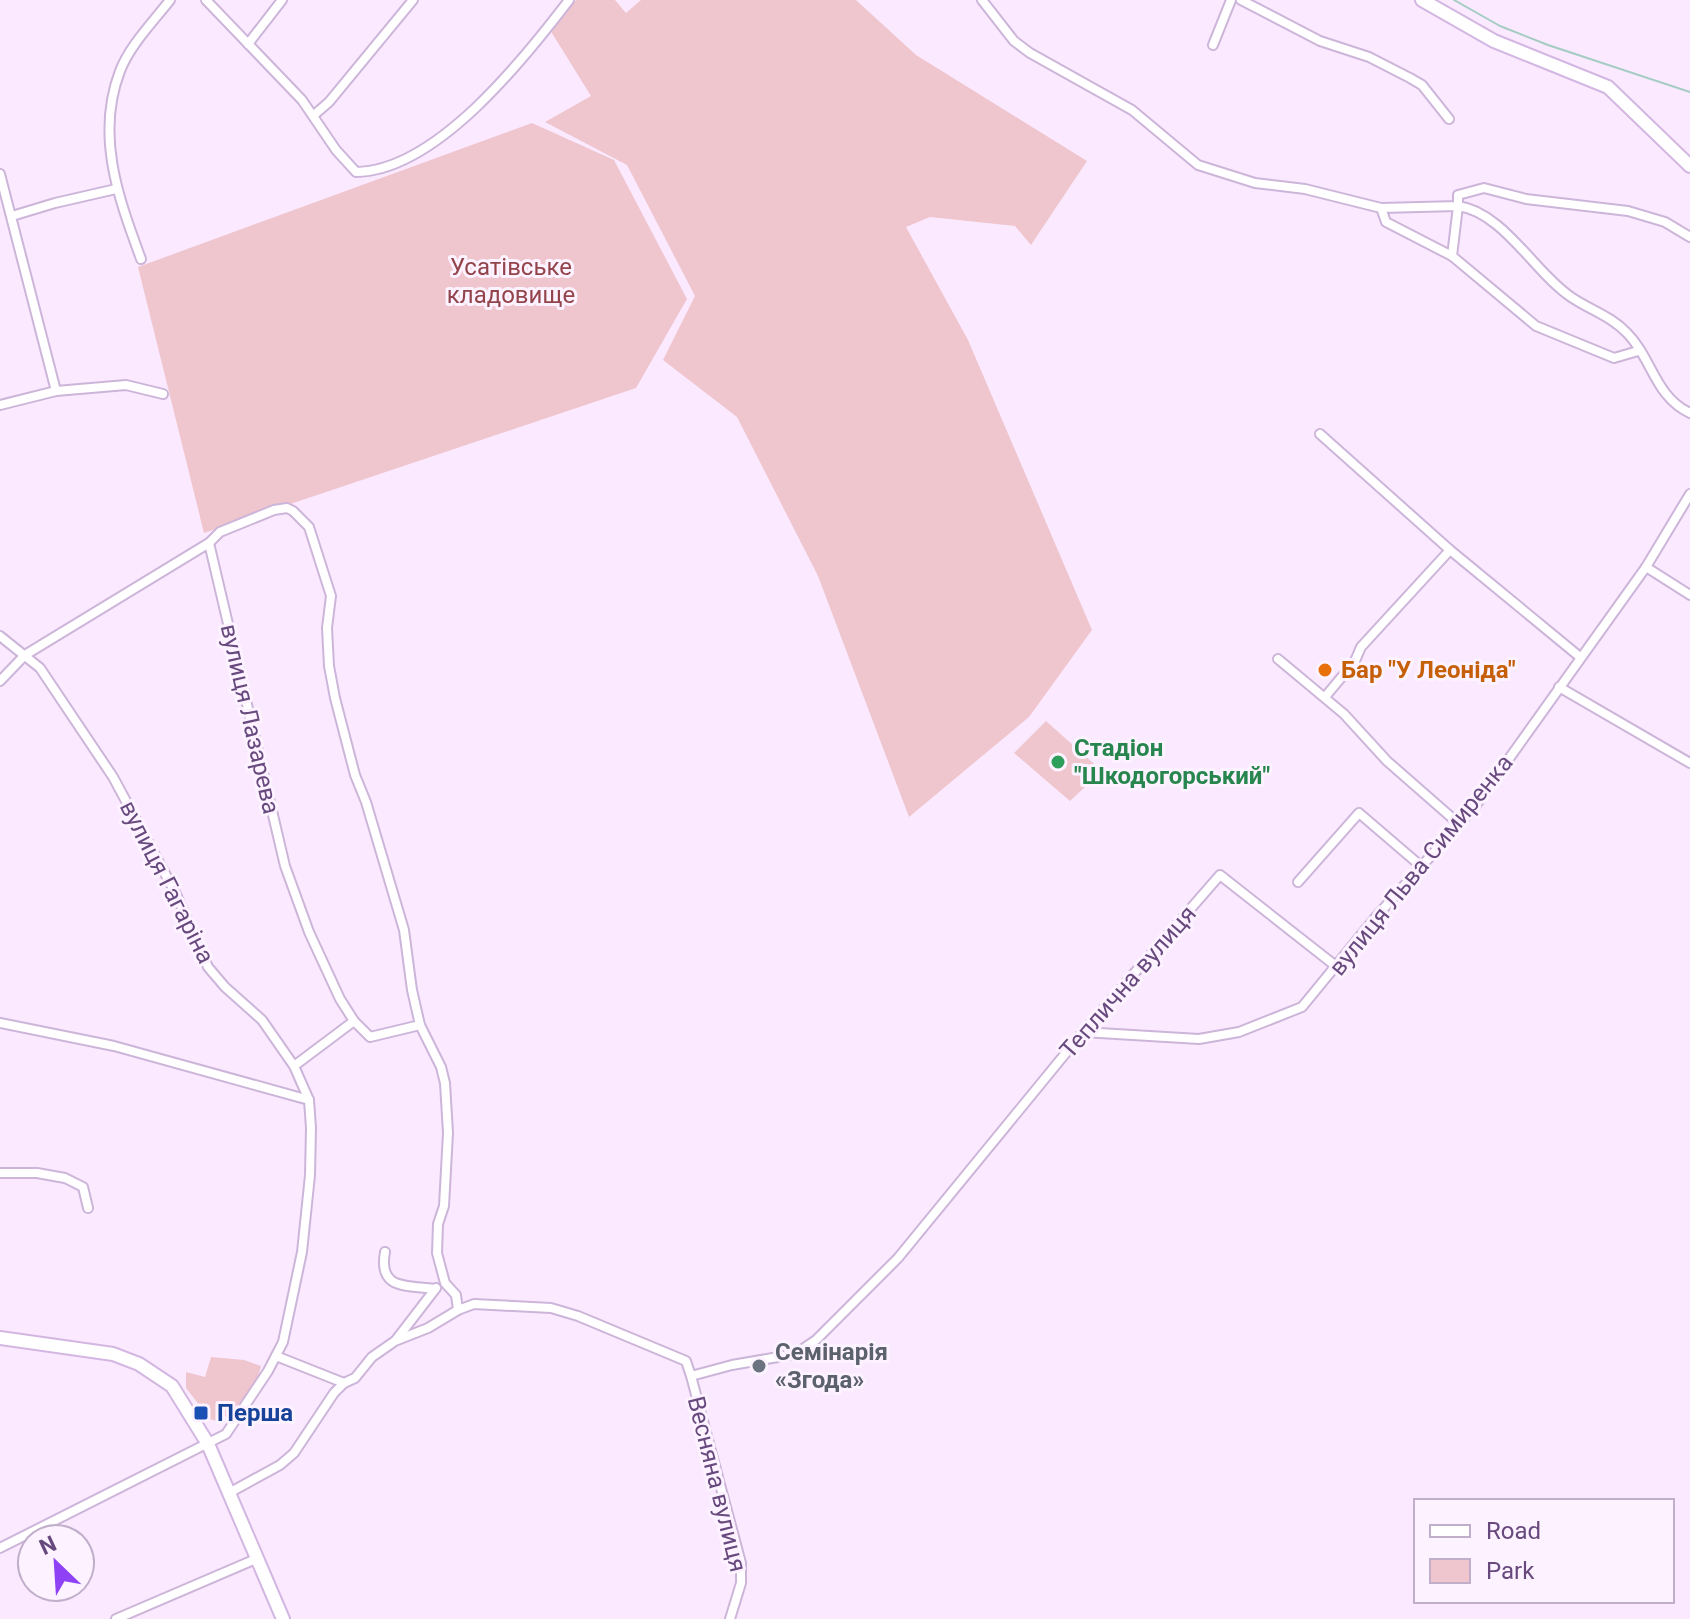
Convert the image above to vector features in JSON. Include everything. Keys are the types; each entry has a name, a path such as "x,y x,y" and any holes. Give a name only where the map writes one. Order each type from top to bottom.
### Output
{"main road":[{"path":"1422,0 1494,41 1608,87 1690,166"},
{"path":"0,1338 113,1354 139,1364 172,1386 208,1444 283,1619"}],"street":[{"path":"141,259 116,189 109,152 110,115 119,72 130,52 170,0"},
{"path":"206,0 314,115 350,168 356,172 365,172 425,150 441,139 490,93 569,0"},
{"path":"248,44 282,0"},
{"path":"314,115 329,102 413,0"},
{"path":"982,0 1014,41 1132,110 1198,165 1255,183 1305,189 1381,208 1458,206 1469,207 1487,217 1570,296 1612,318 1630,335 1668,398 1690,413"},
{"path":"1213,45 1231,0"},
{"path":"1241,0 1320,41 1369,57 1410,78 1422,85 1449,119"},
{"path":"0,174 56,391"},
{"path":"1452,256 1458,195 1484,188 1526,199 1628,211 1665,222 1690,237"},
{"path":"12,216 116,189"},
{"path":"1381,208 1386,222 1452,256 1536,326 1614,358 1638,351"},
{"path":"0,405 56,391 126,385 163,394"},
{"path":"1320,434 1450,550 1580,657"},
{"name":"вулиця Льва Симиренка","path":"1083,1032 1199,1039 1239,1032 1302,1007 1375,918 1473,809 1646,567 1690,494"},
{"path":"0,681 25,655 209,543 220,532 281,508 299,514 309,527 331,596 327,628 335,698 355,775 404,930 420,1025 441,1067 449,1110 444,1206 437,1253 445,1283 456,1295 474,1304"},
{"name":"вулиця Лазарева","path":"209,543 285,866 309,932 340,999 354,1021"},
{"path":"1325,697 1355,661 1361,647 1450,550"},
{"path":"1646,567 1690,595"},
{"name":"вулиця Гагаріна","path":"0,636 40,668 113,777 175,892 208,967 262,1020 294,1066 309,1100 311,1128 310,1175 302,1252 283,1342 226,1434 0,1548"},
{"path":"1278,659 1325,697 1387,761 1459,824"},
{"path":"1559,687 1690,763"},
{"path":"1298,882 1359,813 1422,867"},
{"name":"Теплична вулиця","path":"912,1242 1083,1032 1220,875 1337,967"},
{"path":"294,1066 354,1021 370,1037 420,1025"},
{"path":"0,1023 114,1046 309,1100"},
{"path":"0,1173 37,1173 65,1178 83,1187 88,1208"},
{"name":"Весняна вулиця","path":"730,1619 741,1583 741,1563 691,1376 797,1353 816,1340 912,1242"},
{"path":"385,1252 382,1268 387,1278 399,1284 435,1289"},
{"path":"395,1341 435,1289 445,1283"},
{"path":"456,1295 458,1310"},
{"path":"229,1493 280,1465 294,1453 334,1393 355,1378 372,1357 395,1341 474,1304 551,1308 578,1316 686,1361 691,1376"},
{"path":"276,1356 344,1383"},
{"path":"116,1619 256,1559"}],"green space":[{"path":"576,0 615,0 626,13 641,0 856,0 916,55 1087,161 1031,245 1015,226 930,217 906,227 968,340 1092,630 1029,717 909,817 818,576 737,417 663,360 695,296 627,165 545,122 591,96 550,30"},
{"name":"Усатівське кладовище","path":"532,123 614,160 687,299 636,388 204,533 138,267"},
{"name":"Стадіон \"Шкодогорський\"","path":"1046,721 1102,771 1070,801 1014,753"},
{"path":"211,1357 244,1360 261,1366 250,1390 219,1422 210,1419 186,1388 186,1372 205,1377"}],"tram line":[{"path":"1454,0 1500,26 1548,45 1690,92"}],"place":[{"name":"Бар \"У Леоніда\"","path":"1325,670"},
{"name":"Стадіон \"Шкодогорський\"","path":"1058,762"},
{"name":"Семінарія «Згода»","path":"759,1366"},
{"name":"Перша","path":"201,1413"}]}
